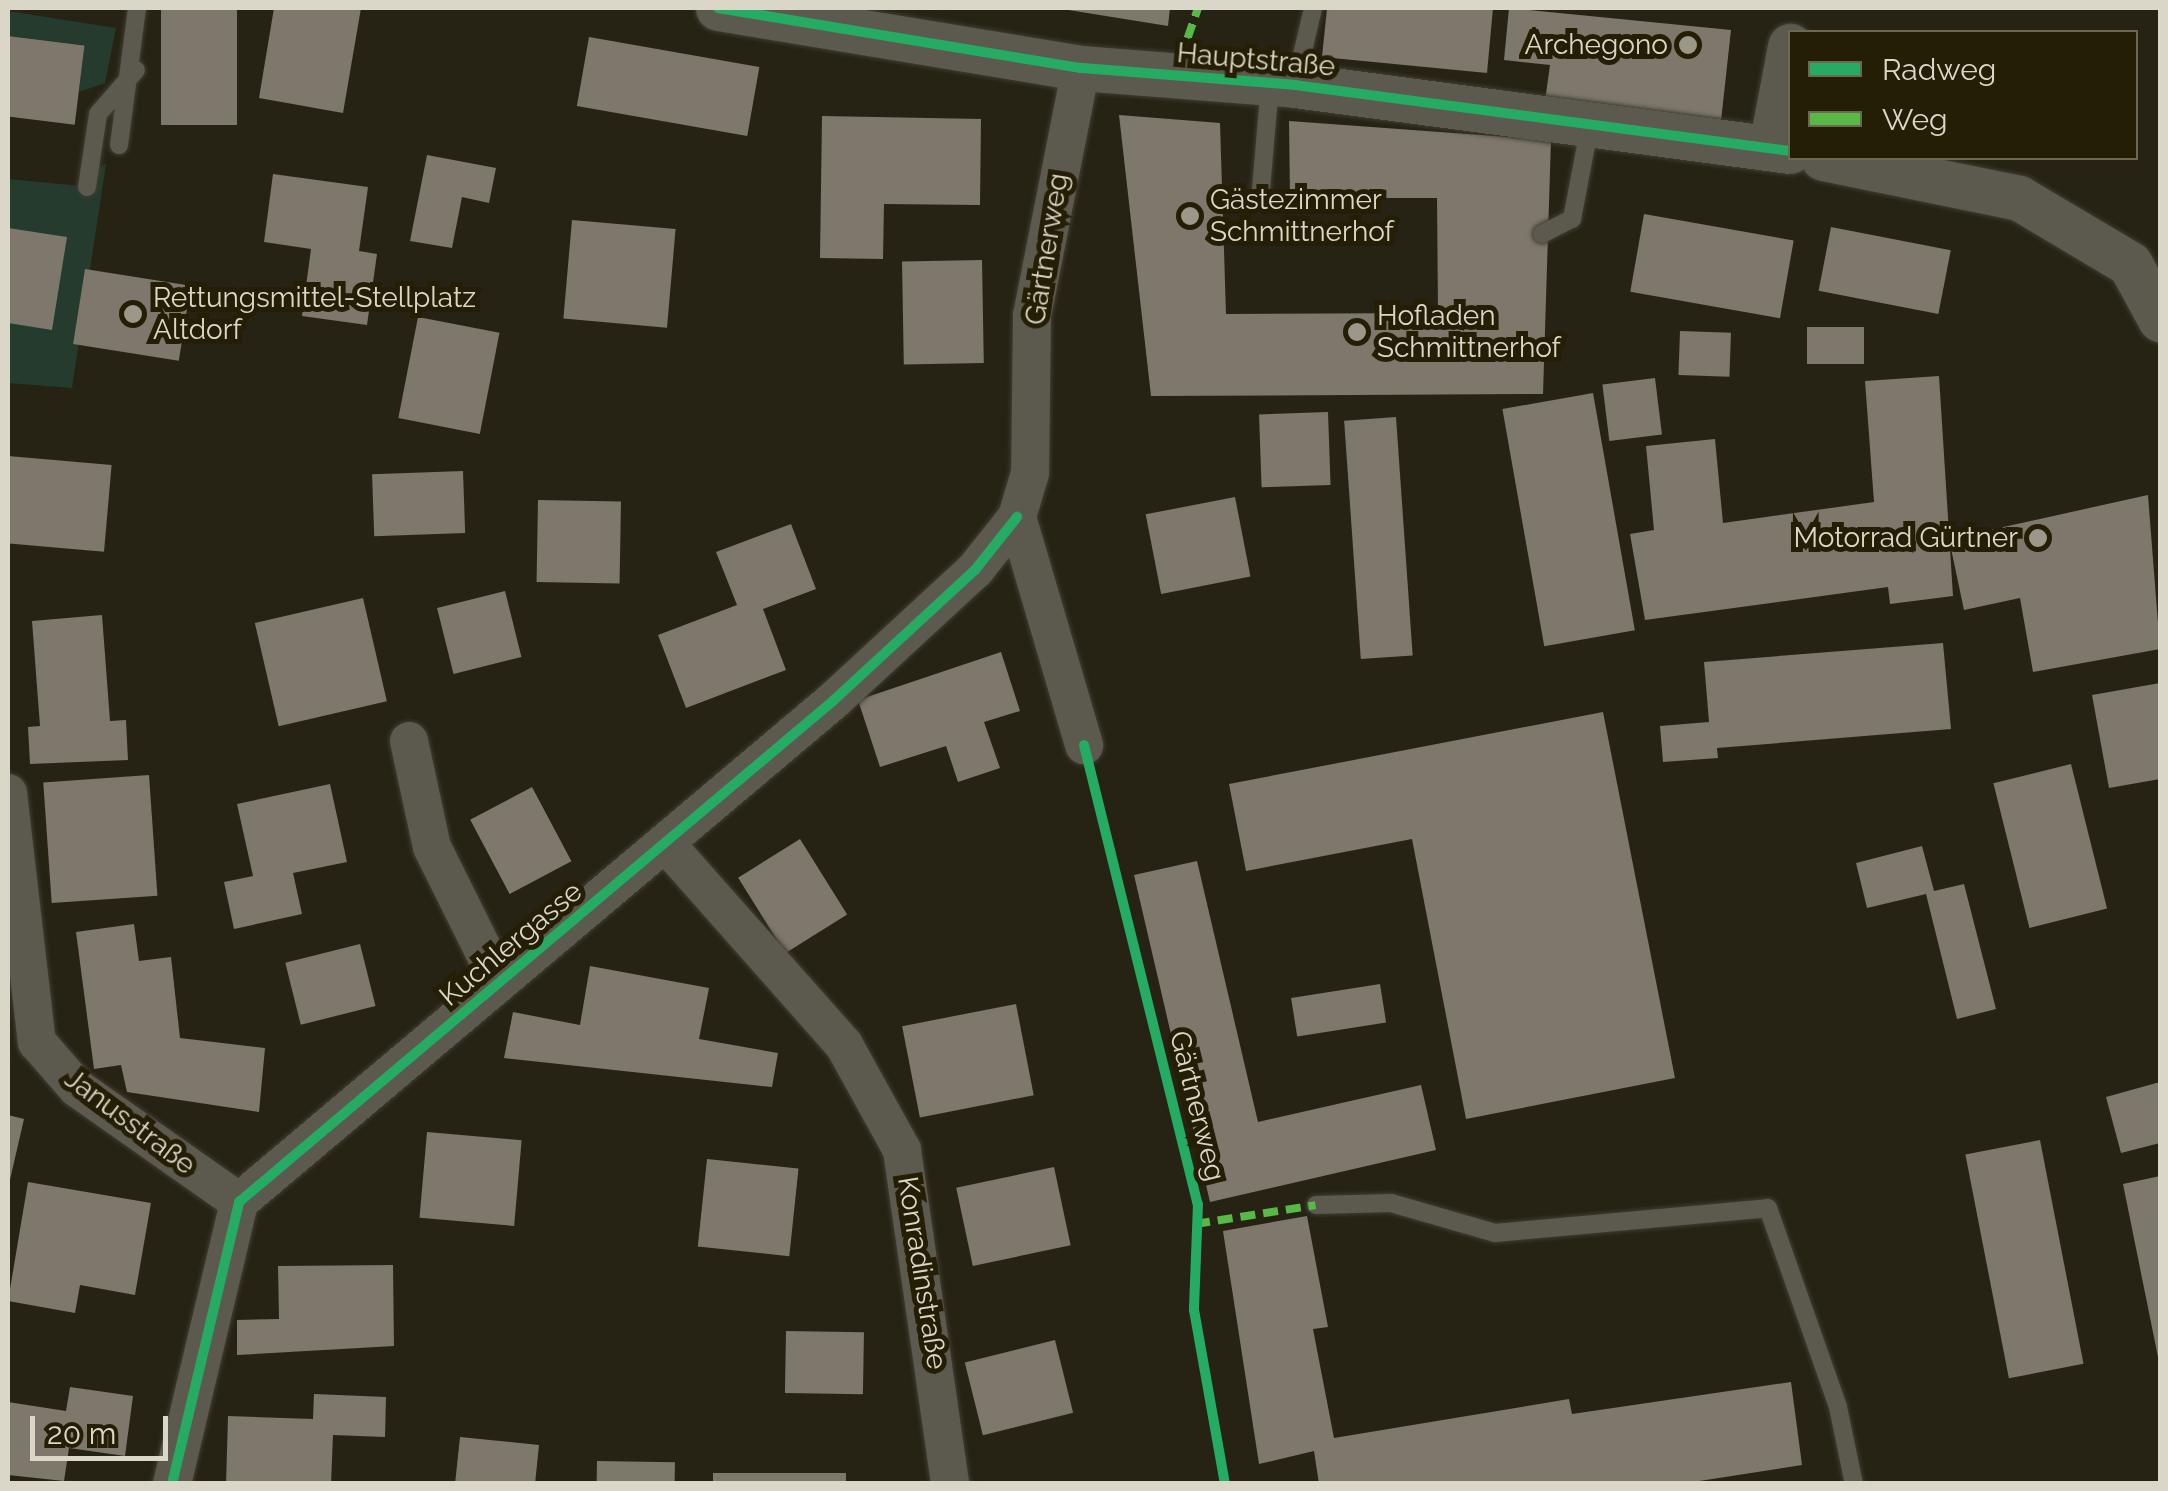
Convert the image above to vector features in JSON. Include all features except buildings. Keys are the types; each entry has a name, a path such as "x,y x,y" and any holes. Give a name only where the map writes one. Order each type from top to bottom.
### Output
{"street":[{"name":"Hauptstraße","path":"718,8 1080,68 1282,84 1781,149"},
{"name":"Gärtnerweg","path":"1017,517 1030,474 1032,314 1080,68"},
{"path":"1781,149 1788,69"},
{"path":"1833,160 2018,198 2130,264 2160,320"},
{"path":"1017,517 1084,745"},
{"name":"Kuchlergasse","path":"239,1202 667,846 974,570 1017,517"},
{"name":"Kuchlergasse","path":"409,742 432,847 500,982"},
{"name":"Janusstraße","path":"8,794 37,1042 78,1088 239,1202"},
{"name":"Konradinstraße","path":"667,846 844,1045 902,1150 950,1484"},
{"path":"172,1484 239,1202"}],"lane":[{"path":"119,145 136,70 137,8"},
{"path":"1260,202 1282,84 1312,8"},
{"path":"88,186 98,114 136,70"},
{"path":"1542,234 1572,219 1590,122"},
{"path":"1316,1205 1391,1203 1495,1233 1768,1208 1838,1407 1854,1484"}],"green space":[{"path":"8,11 116,28 105,83 79,92 84,45 8,36"},
{"path":"106,164 72,388 8,383 8,179 91,187 94,169"}],"marked path":[{"path":"1180,60 1198,8"},
{"path":"1195,1224 1316,1205"}],"cycle path":[{"path":"718,8 1081,68 1295,85 1788,151"},
{"path":"172,1484 239,1202 834,700 975,570 1017,517"},
{"path":"1084,745 1198,1204 1194,1310 1225,1484"}],"place":[{"name":"Archegono","path":"1688,45"},
{"name":"Gästezimmer Schmittnerhof","path":"1190,216"},
{"name":"Rettungsmittel-Stellplatz Altdorf","path":"133,314"},
{"name":"Hofladen Schmittnerhof","path":"1357,332"},
{"name":"Motorrad Gürtner","path":"2038,538"}]}
